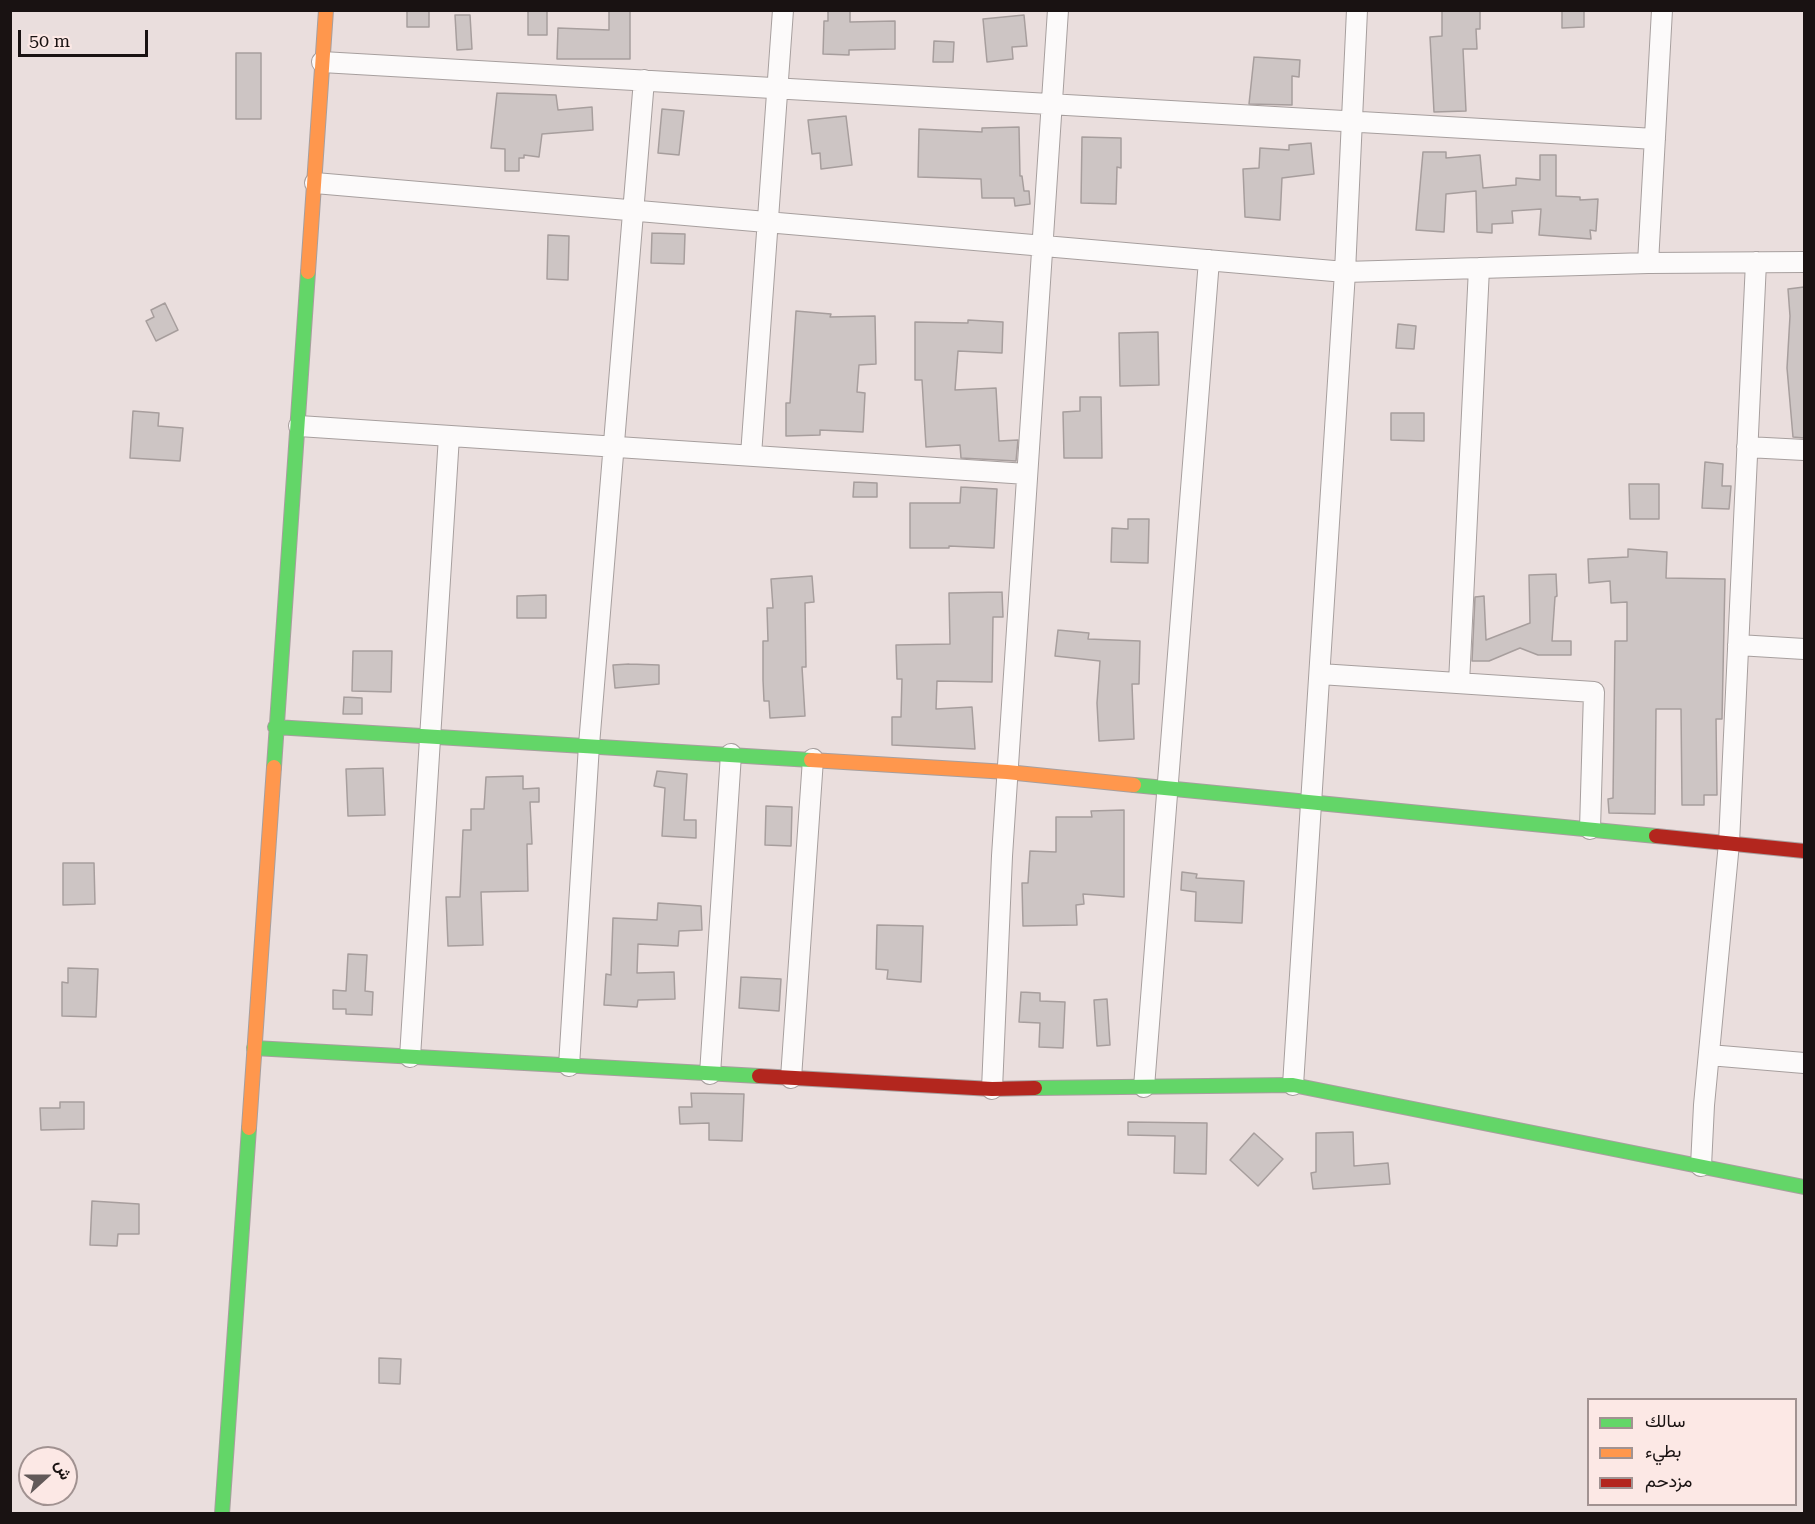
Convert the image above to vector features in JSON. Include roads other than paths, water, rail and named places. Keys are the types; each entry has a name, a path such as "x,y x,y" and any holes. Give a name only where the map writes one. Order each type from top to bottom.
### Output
{"street":[{"path":"222,1514 326,10"},
{"path":"751,455 783,10"},
{"path":"992,1089 1007,772 1058,10"},
{"path":"1293,1085 1313,802 1345,272 1357,10"},
{"path":"1648,263 1662,10"},
{"path":"322,62 1655,139"},
{"path":"569,1066 589,745 644,80"},
{"path":"315,183 1345,272 1648,263 1804,262"},
{"path":"1144,1087 1209,260"},
{"path":"1701,1166 1709,1055 1730,843 1756,262"},
{"path":"1459,683 1479,268"},
{"path":"299,426 1027,474"},
{"path":"410,1057 449,435"},
{"path":"1746,447 1804,450"},
{"path":"1738,645 1804,649"},
{"path":"1320,674 1594,692 1590,830"},
{"path":"275,727 1007,772 1804,851"},
{"path":"710,1074 731,754"},
{"path":"791,1078 813,759"},
{"path":"254,1048 992,1089 1293,1085 1804,1187"},
{"path":"1709,1055 1804,1063"}]}
